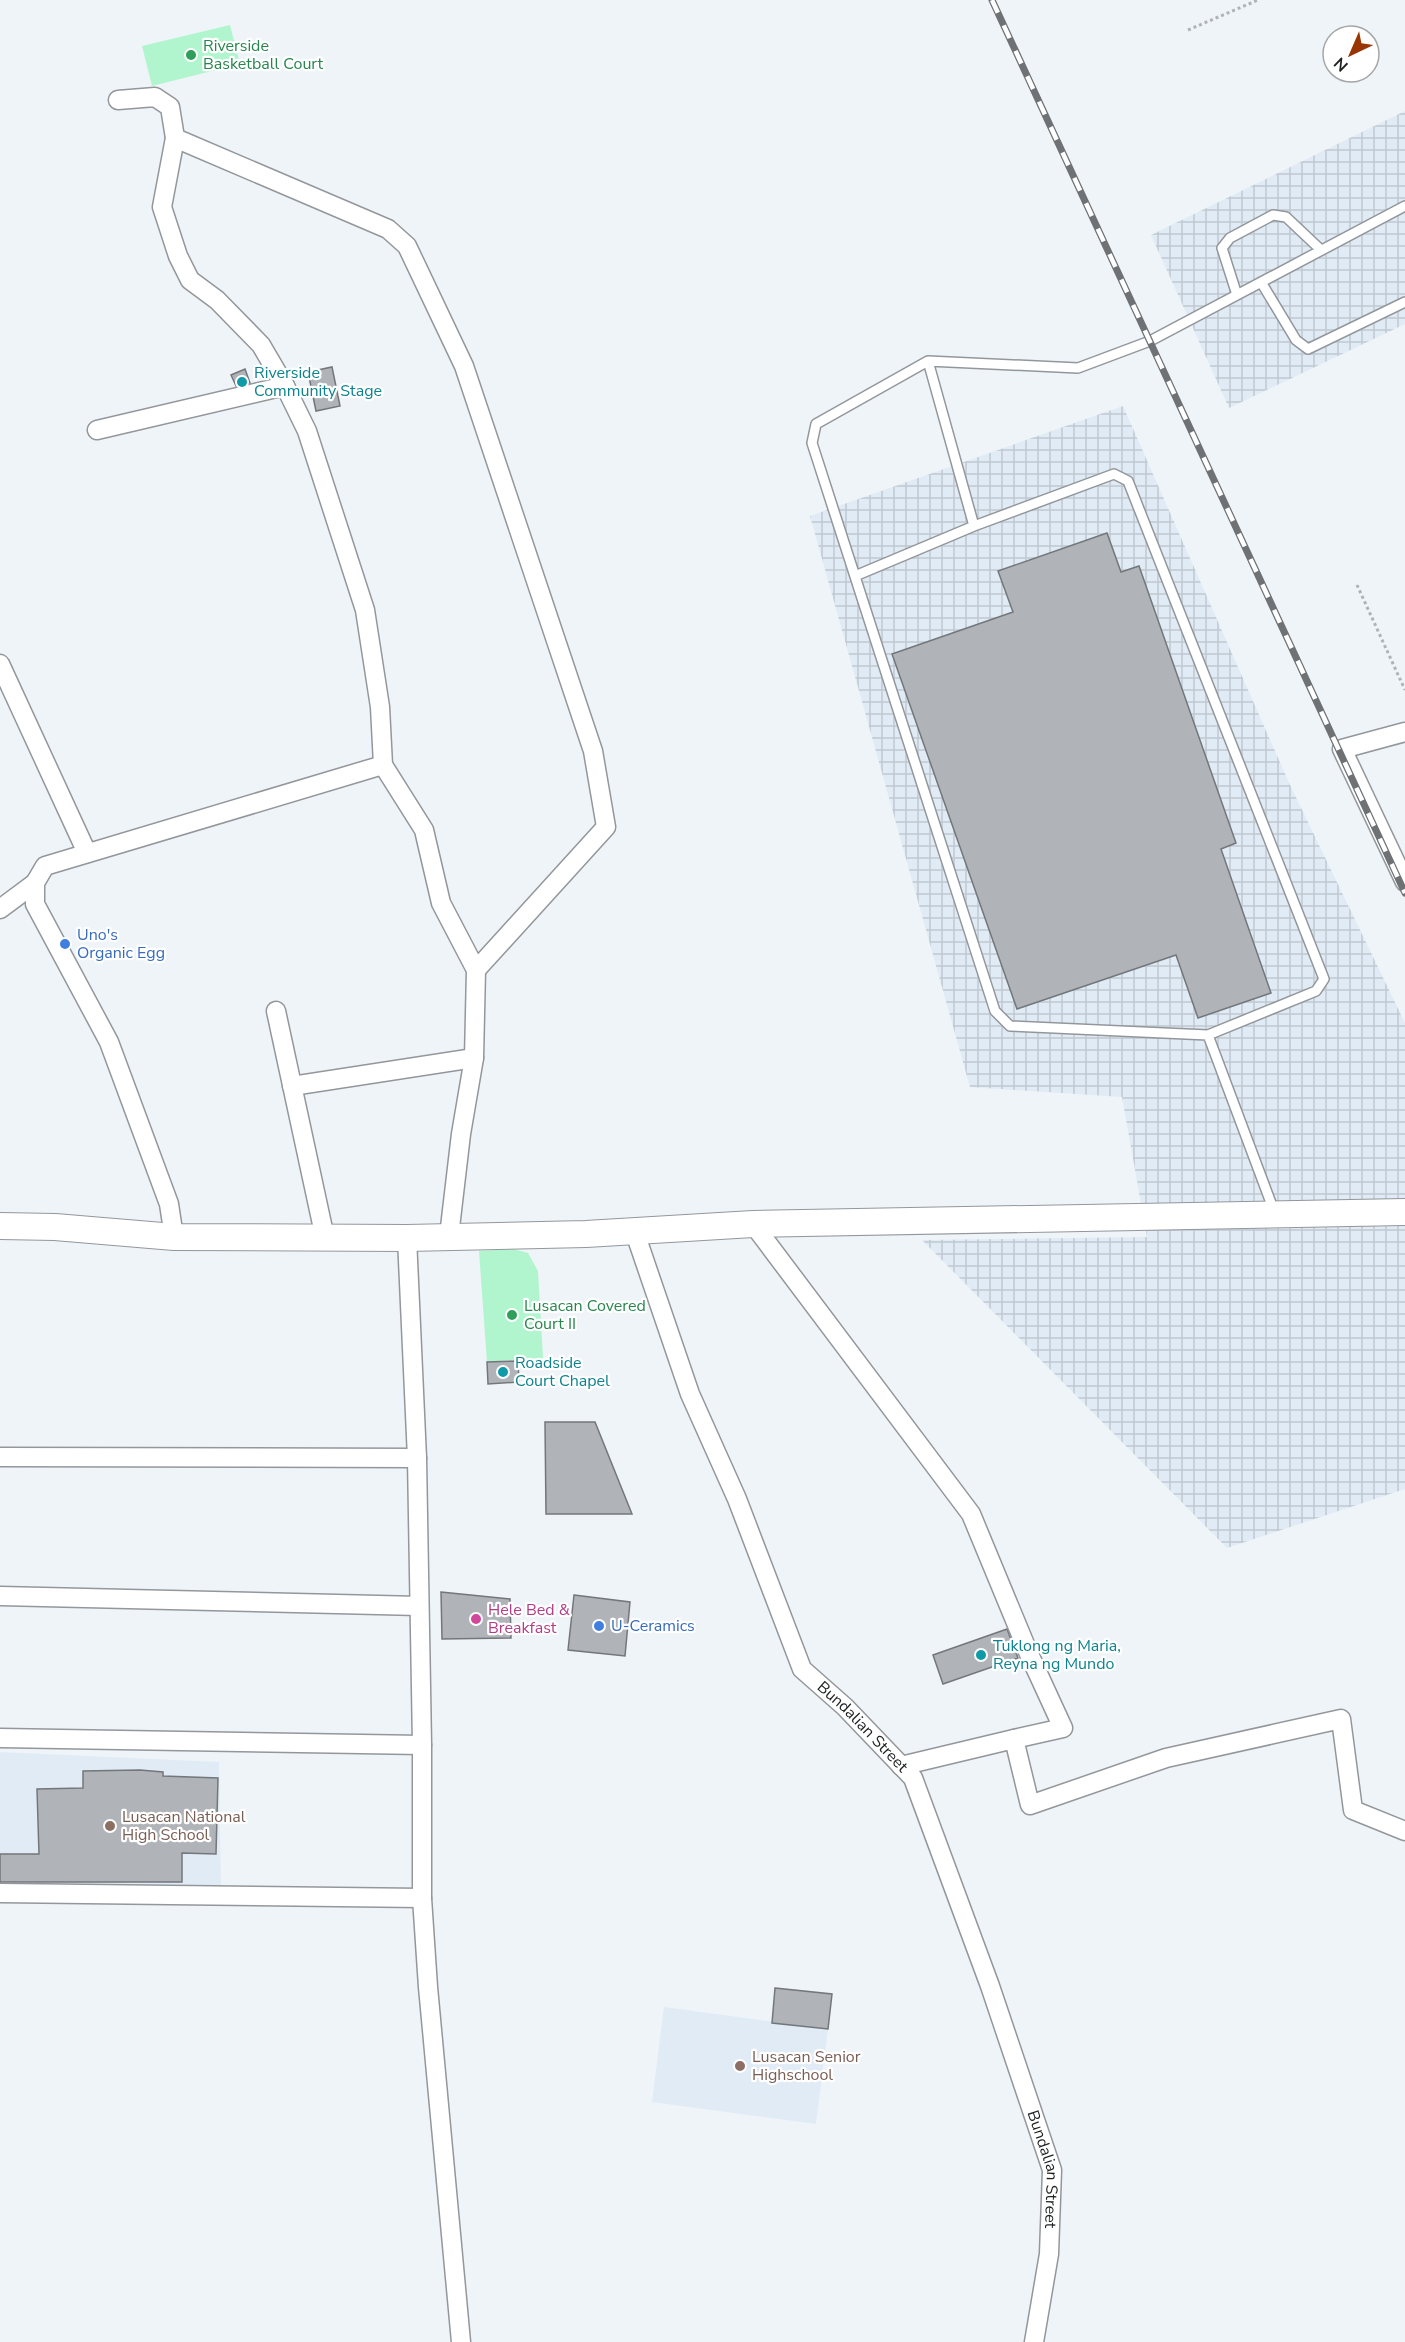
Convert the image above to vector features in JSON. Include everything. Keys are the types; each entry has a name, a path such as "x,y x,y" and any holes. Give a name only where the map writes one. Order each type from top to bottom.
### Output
{"street":[{"path":"118,100 155,97 170,107 175,138 162,207 178,256 190,280 217,300 261,345 285,386 307,431 365,609 380,707 383,765 424,830 441,903 476,970 474,1058 461,1134 449,1236"},
{"path":"175,138 388,229 407,246 464,366 593,751 606,827 476,970"},
{"path":"97,430 285,386"},
{"path":"0,664 87,853"},
{"path":"1405,732 1342,748 1405,882"},
{"path":"0,909 35,883 45,866 383,765"},
{"path":"35,883 35,904 42,920 109,1042 169,1204 174,1237"},
{"path":"276,1011 325,1238"},
{"path":"292,1086 474,1058"},
{"path":"0,1226 55,1227 174,1237 407,1238 586,1234 753,1224 1405,1212"},
{"path":"753,1224 971,1514 1029,1654 1063,1728 901,1767"},
{"name":"Bundalian Street","path":"634,1230 690,1394 737,1500 802,1669 844,1707 913,1778 990,1986 1052,2170 1049,2254 1034,2342"},
{"path":"407,1238 417,1458 422,1898 428,1987 461,2342"},
{"path":"0,1457 417,1458"},
{"path":"0,1596 419,1606"},
{"path":"1014,1739 1030,1805 1166,1758 1341,1719 1353,1810 1405,1831"},
{"path":"0,1738 422,1745"},
{"path":"0,1893 422,1898"}],"lane":[{"path":"855,576 974,526 1114,474 1128,481 1324,980 1316,991 1208,1035 1010,1026 995,1011 812,443 816,424 928,361 1078,368 1150,341 1405,206"},
{"path":"1237,295 1222,248 1230,238 1273,215 1286,217 1322,250"},
{"path":"1261,282 1296,340 1308,349 1405,302"},
{"path":"928,361 974,526"},
{"path":"1208,1035 1269,1191 1275,1213"}],"path":[{"path":"1188,30 1258,0"},
{"path":"1357,585 1405,690"}],"shaded area":[{"path":"1405,111 1405,324 1229,408 1151,235"},
{"path":"1123,406 1290,785 1405,1023 1405,1489 1227,1548 922,1240 1147,1237 1122,1097 970,1087 810,516"},
{"name":"Lusacan National High School","path":"0,1752 219,1762 221,1893 0,1890"},
{"name":"Lusacan Senior Highschool","path":"664,2007 828,2029 816,2124 652,2102"}],"green space":[{"name":"Riverside Basketball Court","path":"230,25 240,64 152,86 142,46"},
{"name":"Lusacan Covered Court II","path":"513,1249 528,1253 538,1271 543,1358 487,1362 479,1251"}],"building":[{"path":"332,367 340,406 316,411 308,372"},
{"path":"245,369 250,383 236,386 231,375"},
{"path":"1107,533 1121,572 1139,566 1236,843 1221,849 1271,993 1198,1018 1176,955 1017,1009 892,654 1013,612 998,571"},
{"name":"Roadside Court Chapel","path":"518,1361 519,1382 488,1384 487,1362"},
{"path":"545,1422 595,1422 632,1514 546,1514"},
{"name":"Hele Bed & Breakfast","path":"441,1592 510,1599 511,1638 442,1639"},
{"name":"U-Ceramics","path":"574,1595 630,1602 625,1656 568,1650"},
{"name":"Tuklong ng Maria, Reyna ng Mundo","path":"1007,1629 1018,1658 943,1684 933,1655"},
{"name":"Lusacan National High School","path":"83,1771 163,1772 163,1776 218,1778 216,1854 182,1853 182,1882 0,1882 0,1854 39,1854 37,1789 83,1788"},
{"path":"775,1988 832,1994 828,2029 772,2023"}],"railway":[{"path":"992,0 1405,893"}],"place":[{"name":"Riverside Basketball Court","path":"191,55"},
{"name":"Riverside Community Stage","path":"242,382"},
{"name":"Uno's Organic Egg","path":"65,944"},
{"name":"Lusacan Covered Court II","path":"512,1315"},
{"name":"Roadside Court Chapel","path":"503,1372"},
{"name":"Hele Bed & Breakfast","path":"476,1619"},
{"name":"U-Ceramics","path":"599,1626"},
{"name":"Tuklong ng Maria, Reyna ng Mundo","path":"981,1655"},
{"name":"Lusacan National High School","path":"110,1826"},
{"name":"Lusacan Senior Highschool","path":"740,2066"}]}
